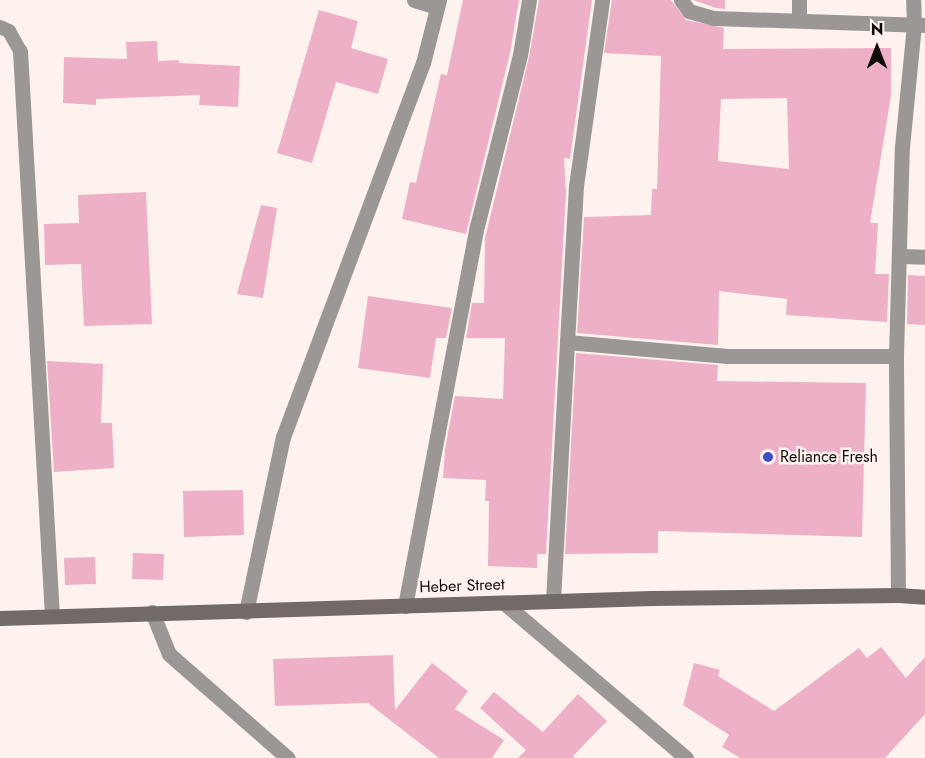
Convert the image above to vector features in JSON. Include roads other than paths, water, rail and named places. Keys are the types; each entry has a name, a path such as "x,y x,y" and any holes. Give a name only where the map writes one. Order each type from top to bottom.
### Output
{"street":[{"path":"246,612 283,437 423,63 438,3 414,0"},
{"path":"405,606 477,225 520,56 529,0"},
{"path":"553,601 576,186 602,0"},
{"path":"681,0 689,11 714,18 920,24"},
{"path":"798,0 799,20"},
{"path":"898,595 896,356 902,147 920,24 913,0"},
{"path":"20,51 51,616"},
{"path":"900,256 925,257"},
{"path":"567,342 727,356 896,356"},
{"name":"Heber Street","path":"0,618 553,601 898,595 925,597"},
{"path":"504,603 686,758"},
{"path":"152,612 169,654 288,758"}],"lane":[{"path":"0,27 9,31 20,51"}],"place":[{"name":"Reliance Fresh","path":"768,457"}]}
